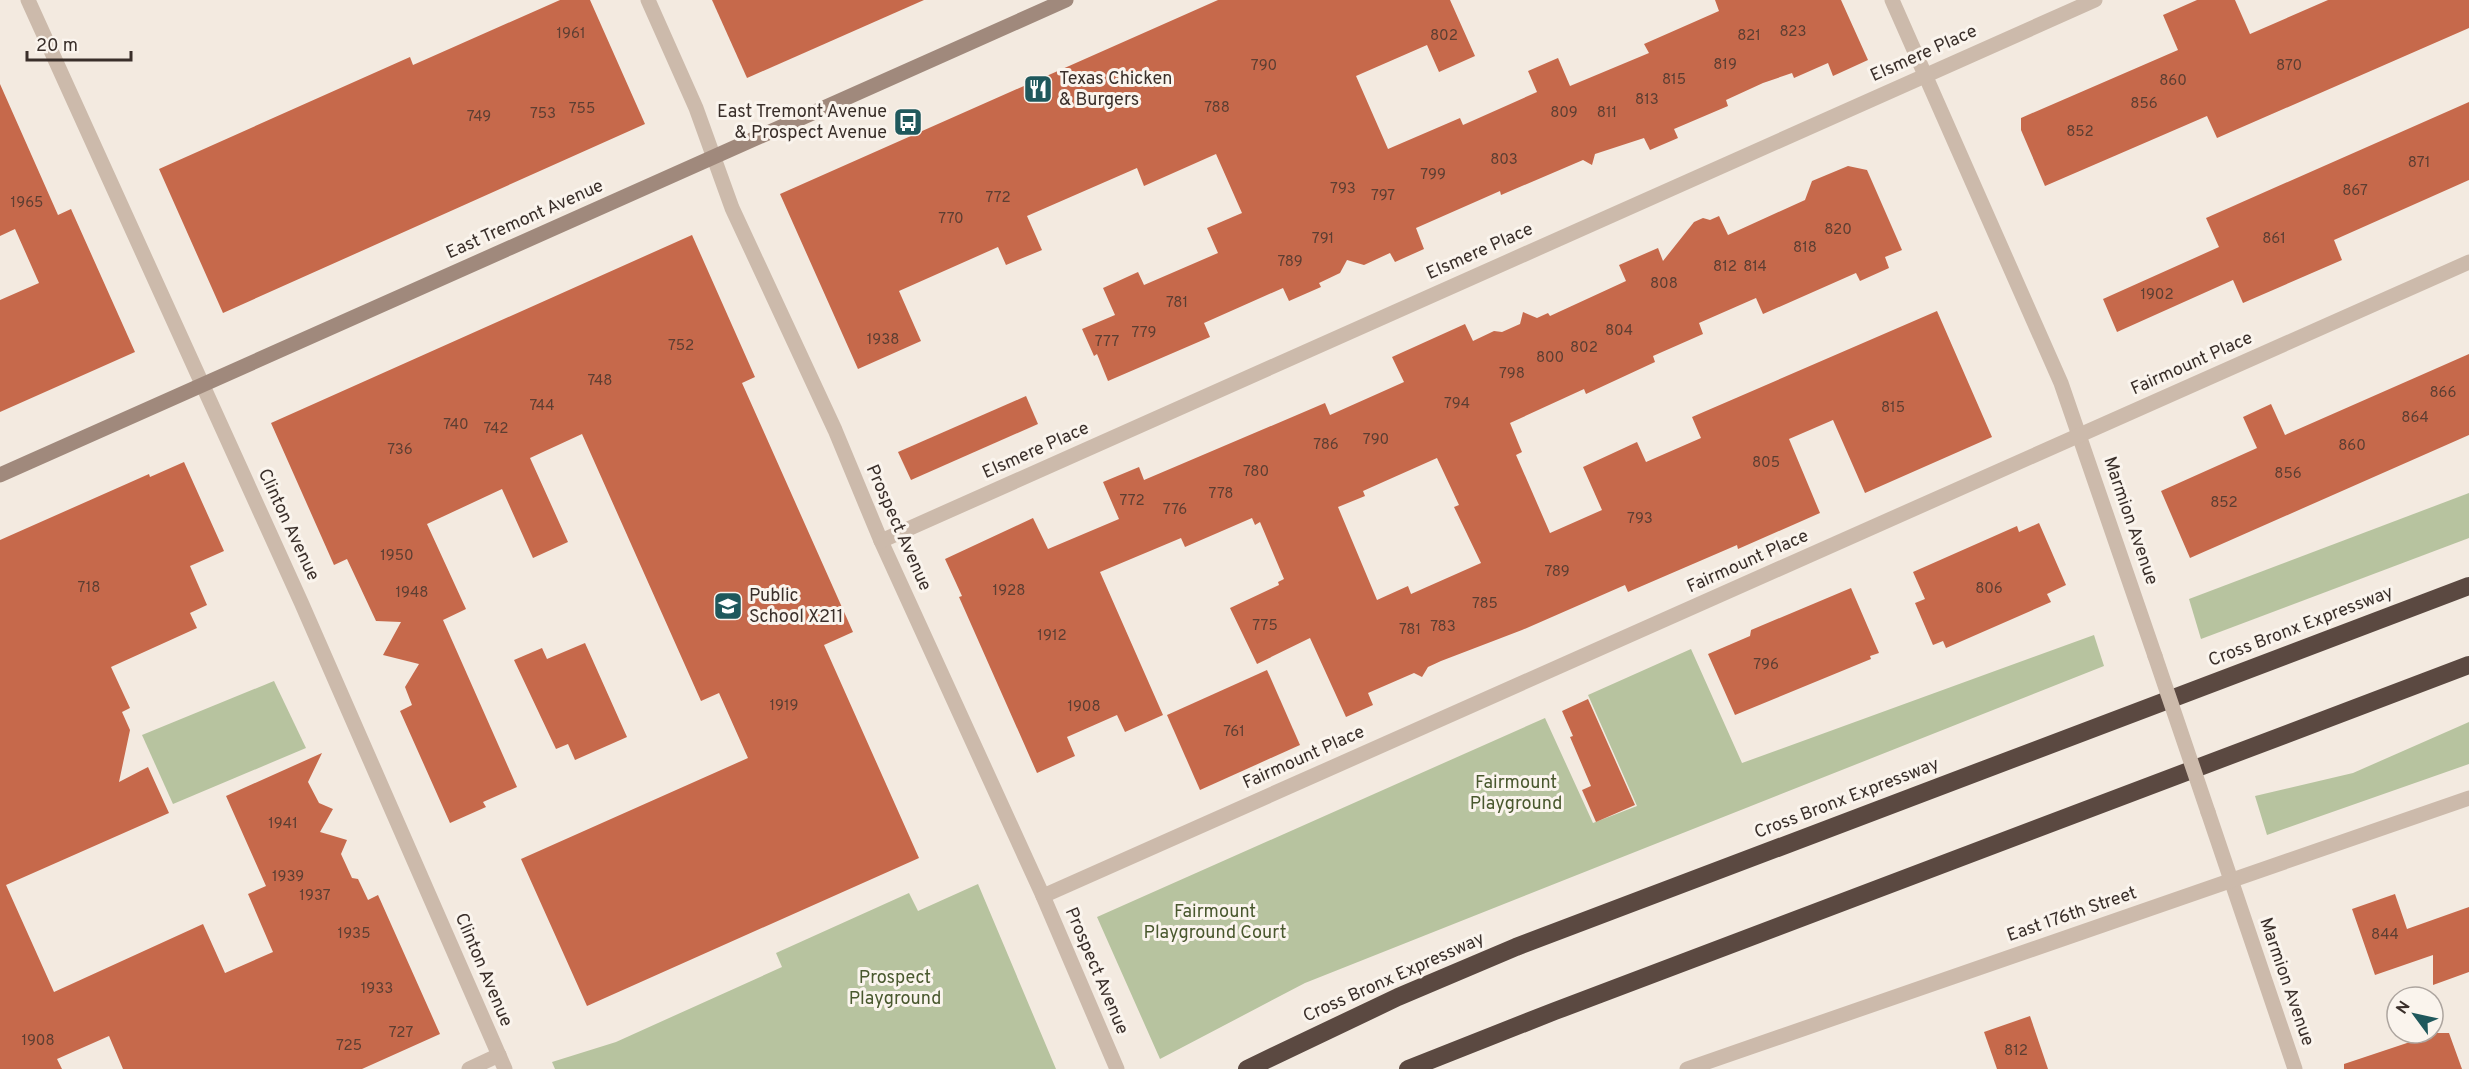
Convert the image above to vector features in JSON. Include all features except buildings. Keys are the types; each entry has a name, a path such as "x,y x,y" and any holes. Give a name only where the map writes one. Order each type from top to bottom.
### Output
{"highway":[{"name":"Cross Bronx Expressway","path":"1247,1069 1388,1001 1516,947 2469,586"},
{"path":"1407,1069 2469,665"}],"main road":[{"name":"East Tremont Avenue","path":"0,475 1066,0"}],"street":[{"name":"Clinton Avenue","path":"28,0 302,602 502,1062"},
{"name":"Prospect Avenue","path":"648,0 696,108 712,158 732,208 835,430 881,541 1042,896 1117,1069"},
{"name":"Marmion Avenue","path":"1892,0 1927,74 2061,383 2081,435 2295,1069"},
{"name":"Elsmere Place","path":"881,541 2095,0"},
{"name":"Fairmount Place","path":"1042,896 2469,262"},
{"name":"East 176th Street","path":"1687,1069 2469,798"},
{"path":"469,1069 502,1062"}],"green space":[{"path":"2469,493 2469,538 2201,639 2189,599"},
{"path":"2094,635 2104,666 1305,983 1160,1059 1097,917 1545,718 1593,823 1637,806 1588,695 1691,649 1742,763"},
{"path":"274,681 306,748 173,804 142,735"},
{"path":"2469,722 2469,764 2267,835 2255,796 2353,773"},
{"name":"Prospect Playground","path":"978,884 1056,1069 555,1069 552,1062 616,1042 782,967 776,953 909,893 918,911"}],"place":[{"name":"Texas Chicken & Burgers","path":"1038,89"},
{"name":"East Tremont Avenue & Prospect Avenue","path":"908,122"},
{"name":"Public School X211","path":"728,606"}],"park label":[{"name":"Fairmount Playground","path":"1516,793"},
{"name":"Fairmount Playground Court","path":"1215,922"}]}
